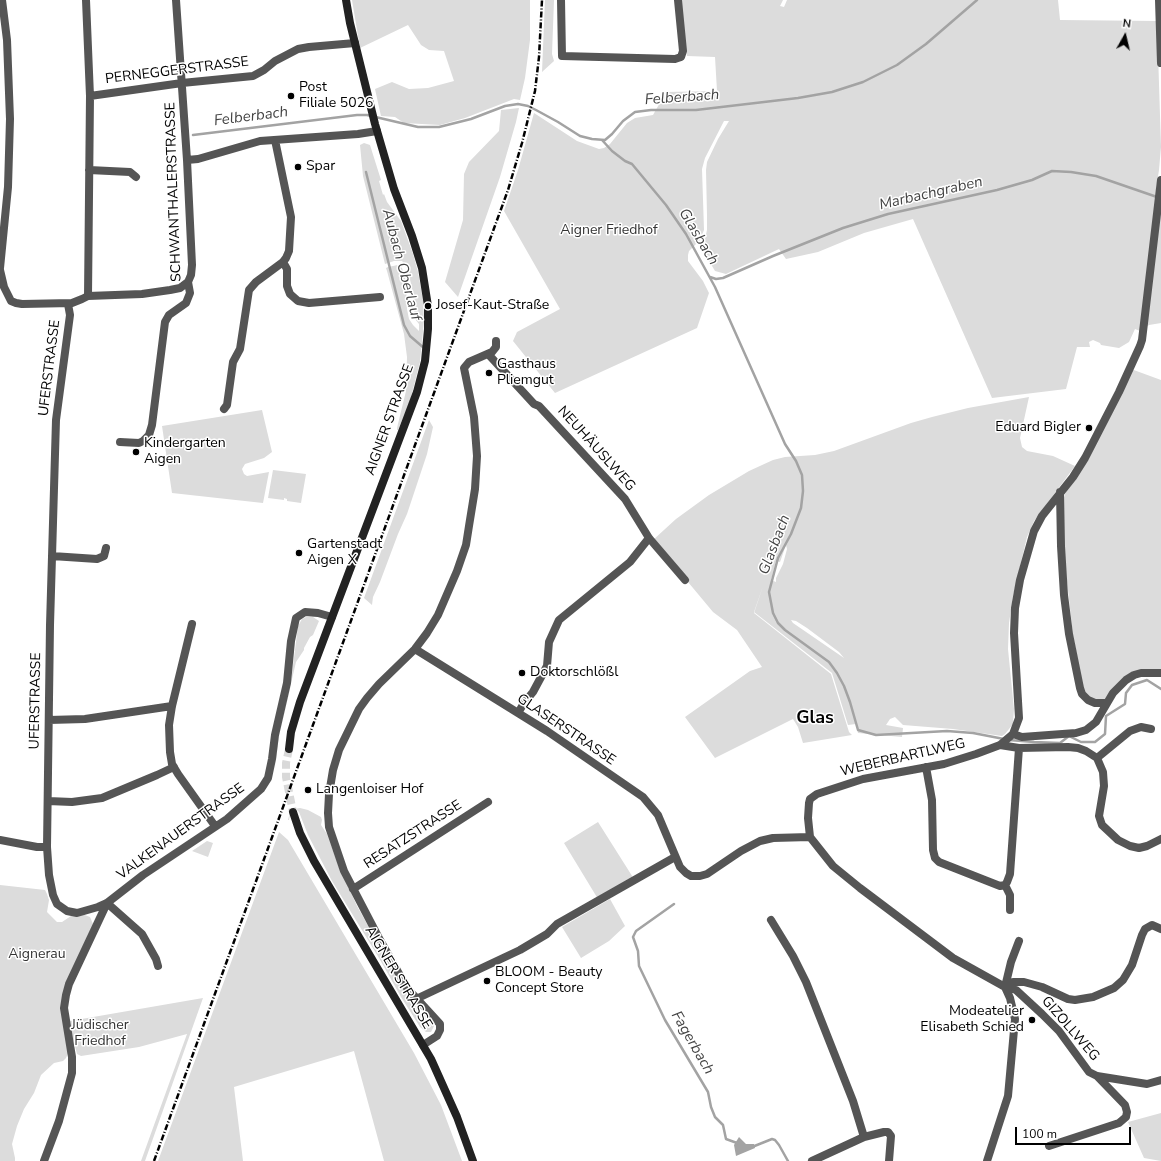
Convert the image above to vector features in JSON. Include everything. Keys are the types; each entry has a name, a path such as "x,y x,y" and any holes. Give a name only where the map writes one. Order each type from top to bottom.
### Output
{"main road":[{"name":"AIGNER STRASSE","path":"288,749 294,721 417,392 425,361 428,306 418,254 394,190 371,111 346,0"},
{"name":"AIGNER STRASSE","path":"293,812 300,833 310,855 423,1045 436,1070 457,1117 473,1161"}],"street":[{"path":"2,0 7,40 10,119 8,187 0,269 1,278 11,301 16,303 68,304 78,302 88,296 142,294 170,290 180,288 188,282"},
{"path":"86,0 90,96 88,296"},
{"name":"SCHWANTHALERSTRASSE","path":"120,442 139,443 144,441 149,435 152,425 165,322 169,315 189,299 190,291 188,282 191,275 192,265 187,160 176,0"},
{"path":"561,0 562,56 679,58 681,57 683,51 678,0"},
{"path":"1158,0 1161,63"},
{"name":"PERNEGGERSTRASSE","path":"90,96 182,83 253,76 261,72 275,61 298,49 355,43"},
{"path":"187,160 198,159 250,144 275,140 358,134 377,131"},
{"path":"224,409 234,360 240,349 250,290 256,282 286,258 289,251 291,217 275,140"},
{"path":"89,170 130,172 136,177"},
{"path":"1161,180 1142,340 1140,346 1119,392 1114,398 1085,458 1073,477 1042,516 1034,531 1022,572 1016,602 1014,633 1019,718 1014,731 1022,737 1076,733 1086,730 1096,722 1117,688 1134,675 1146,672 1161,674"},
{"path":"282,262 286,269 288,292 298,301 309,303 380,297"},
{"name":"UFERSTRASSE","path":"68,304 70,315 56,420 50,624 50,720 47,847 49,876 54,900 60,907 67,911 83,912 107,903"},
{"path":"423,1045 437,1036 440,1032 440,1026 435,1018 416,1000 407,988 353,889 332,840 328,820 329,794 333,770 342,744 359,709 379,684 415,649 427,633 438,615 457,571 466,544 475,489 477,456 474,417 464,369 469,362 489,355 495,350 496,341"},
{"name":"NEUHÄUSLWEG","path":"489,355 625,499 649,538 685,580"},
{"path":"1060,492 1060,539 1064,588 1069,634 1080,688 1082,694 1088,700 1096,703 1107,702"},
{"path":"518,713 533,692 547,666 549,642 559,620 630,562 649,538"},
{"path":"52,556 98,559 104,556 106,548"},
{"name":"VALKENAUERSTRASSE","path":"107,903 143,875 227,819 259,792 268,778 275,735 287,683 291,641 296,618 305,612 318,613 332,617"},
{"path":"192,624 172,706 169,746 171,760 182,780 215,826"},
{"name":"GLASERSTRASSE","path":"415,649 564,742 643,797 658,815 680,867 691,876 707,874 756,842 773,838 810,837"},
{"path":"50,720 85,718 172,706"},
{"path":"1097,758 1130,731 1141,728 1151,729"},
{"name":"WEBERBARTLWEG","path":"810,837 808,818 809,803 810,799 817,794 862,778 944,764 1000,745 1014,731"},
{"path":"1000,745 1019,748 1078,748 1097,758 1104,776 1100,816 1102,826 1118,840 1130,846 1139,848 1161,839"},
{"path":"926,767 932,800 933,855 940,862 994,884 1000,886 1005,885 1008,882 1010,874 1019,748"},
{"path":"48,801 72,802 102,798 157,775 174,766"},
{"name":"RESATZSTRASSE","path":"353,889 488,802"},
{"name":"GIZOLLWEG","path":"810,837 833,866 953,958 1005,987 1016,990 1059,1031 1089,1072 1097,1076 1147,1084 1161,1080"},
{"path":"0,840 47,847"},
{"path":"416,1000 520,950 547,934 557,924 675,857"},
{"path":"1005,885 1010,895 1010,910"},
{"path":"44,1161 59,1121 72,1073 72,1057 64,1008 66,995 69,984 107,903 142,934 156,959 158,966"},
{"path":"83,912 92,916 95,929"},
{"path":"771,920 793,956 806,982 853,1101 864,1137"},
{"path":"1005,987 1014,982 1024,982 1042,987 1068,999 1074,1000 1093,997 1107,991 1123,980 1134,963 1142,934 1145,929 1152,925 1161,929"},
{"path":"987,1161 1008,1096 1015,1019 1010,998 1005,987 1011,962 1020,941"},
{"name":"GIZOLLWEG","path":"1049,1146 1119,1123 1126,1117 1127,1112 1125,1105 1097,1076"},
{"path":"812,1161 864,1137 884,1132 888,1132 890,1134 889,1161"}],"green space":[{"path":"352,0 530,0 530,40 525,78 520,100 514,99 465,118 440,125 404,123 395,117 381,116 375,89 392,82 409,89 428,88 454,81 444,51 429,50 421,45 408,25 360,48"},
{"path":"545,0 554,0 552,54 554,61 542,72"},
{"name":"Aigner Friedhof","path":"679,0 783,0 780,6 784,7 787,0 1058,0 1060,20 1157,21 1161,147 1156,189 1161,191 1161,323 1149,325 1140,331 1135,329 1129,342 1119,348 1101,345 1093,340 1089,342 1090,347 1077,347 1066,389 992,398 913,219 864,233 818,252 786,259 779,249 726,274 715,271 700,248 705,239 707,230 707,162 729,121 724,121 705,158 702,169 704,230 700,240 689,251 688,255 688,261 703,281 709,293 697,328 555,393 513,341 517,332 560,309 504,211 518,170 534,113 577,141 599,149 610,144 627,123 635,118 653,115 666,92 717,91 715,57 687,56"},
{"path":"519,108 500,177 458,297 445,282 463,220 464,174 469,162 499,131 501,110"},
{"path":"364,143 370,145 381,180 379,181 383,195 384,194 387,202 401,221 413,254 423,300 424,321 420,362 410,401 398,430 397,428 406,391 407,357 404,334 386,268 398,265 402,268 406,281 407,309 409,319 419,331 419,324 415,319 412,288 407,267 402,261 394,261 385,264 363,176 360,145"},
{"path":"1131,369 1161,380 1161,671 1134,673 1105,701 1085,697 1073,635 1064,554 1062,505 1065,494"},
{"path":"1029,397 1020,438 1022,447 1027,451 1053,456 1075,466 1034,521 1027,537 1013,596 1009,623 1008,649 1014,709 1013,724 1002,736 953,729 903,725 895,717 890,719 886,725 903,728 902,737 858,733 856,724 848,725 832,673 754,612 831,674 849,732 852,735 803,743 798,727 793,719 715,758 685,717 750,671 762,667 737,630 713,612 653,540 676,519 709,495 749,471 773,460 785,457 815,455 834,451 911,423 932,417 968,408","holes":["786,545 787,549 783,564 776,578 776,582 771,580 776,561 780,562","791,620 796,621 807,628 839,652 844,658 793,623"]},
{"path":"262,410 272,452 264,458 245,464 242,469 244,474 247,476 269,472 263,503 172,493 162,426"},
{"path":"429,420 433,427 427,454 407,514 373,597 372,605 364,598"},
{"path":"273,470 306,474 301,503 287,501 287,499 284,498 284,500 268,498"},
{"path":"306,617 313,617 319,621 313,635 310,637 296,662 290,686 298,626 302,619"},
{"path":"290,686 290,689 279,735"},
{"path":"279,736 275,769 277,744"},
{"path":"300,808 308,810 321,817 321,825 327,834 339,867 357,906 405,992 418,1009 433,1021 434,1026 431,1032 426,1032 420,1027 401,997 332,881 308,835 299,812 296,809 290,814 288,820 290,812 294,809"},
{"path":"598,822 634,879 598,899 564,843"},
{"path":"279,832 288,840 414,1053 441,1105 462,1161 384,1161 354,1051 234,1087 243,1161 158,1161"},
{"path":"207,841 213,843 208,857 192,851"},
{"name":"Aignerau","path":"0,885 45,890 49,900 47,912 57,922 62,922 71,916 82,914 90,917 93,924 63,992 69,1051 63,1061 54,1063 41,1075 34,1093 24,1109 12,1144 15,1161 0,1161"},
{"path":"610,899 625,926 609,941 581,958 562,927"},
{"name":"Jüdischer Friedhof","path":"203,998 145,1161 141,1161 187,1034 139,1047 81,1056 77,1054 70,1021"},
{"path":"1161,1113 1161,1161 1144,1158 1128,1122"}],"shaded area":[{"path":"739,1137 746,1144 754,1144 755,1148 736,1156 734,1145"}],"waterway":[{"name":"Felberbach","path":"193,135 357,115 367,115 418,127 439,127 471,119 505,106 518,104 528,106 536,110 580,136 605,140 623,121 635,112 651,110 696,110 798,98 832,92 863,82 897,65 926,44 977,0"},
{"name":"Glasbach","path":"602,140 612,151 625,161 632,164 666,205 686,234 715,287 785,444 796,461 802,475 803,491 801,508 791,534 778,558 769,592 773,613 778,623 785,630 829,662 844,686 858,730 876,735 947,731 973,733 1004,739"},
{"name":"Marbachgraben","path":"710,277 716,279 723,278 843,228 888,214 997,190 1032,180 1052,171 1096,176 1157,197"},
{"name":"Aubach Oberlauf","path":"366,172 404,325 410,336 424,348"},
{"name":"Glasbach","path":"1009,740 1060,743 1069,736 1081,742 1095,742 1105,734 1106,716 1125,704 1126,693 1132,685 1147,680 1161,689"},
{"name":"Fagerbach","path":"674,904 636,931 633,937 638,951 639,966 665,1020 708,1092 711,1107 715,1117 723,1125 726,1139 737,1143"},
{"name":"Fagerbach","path":"752,1147 772,1139 775,1140 788,1161"}],"tunnel":[{"path":"289,749 286,763 286,777 293,812"}],"railway":[{"path":"154,1161 508,190 535,91 539,57 542,0"}],"place":[{"name":"Post Filiale 5026","path":"291,96"},
{"name":"Spar","path":"298,167"},
{"name":"Josef-Kaut-Straße","path":"428,306"},
{"name":"Gasthaus Pliemgut","path":"489,373"},
{"name":"Eduard Bigler","path":"1089,428"},
{"name":"Kindergarten Aigen","path":"136,452"},
{"name":"Gartenstadt Aigen X","path":"299,553"},
{"name":"Doktorschlößl","path":"522,673"},
{"name":"Langenloiser Hof","path":"308,790"},
{"name":"BLOOM - Beauty Concept Store","path":"487,981"},
{"name":"Modeatelier Elisabeth Schied","path":"1032,1020"}],"district":[{"name":"Glas","path":"815,719"}]}
